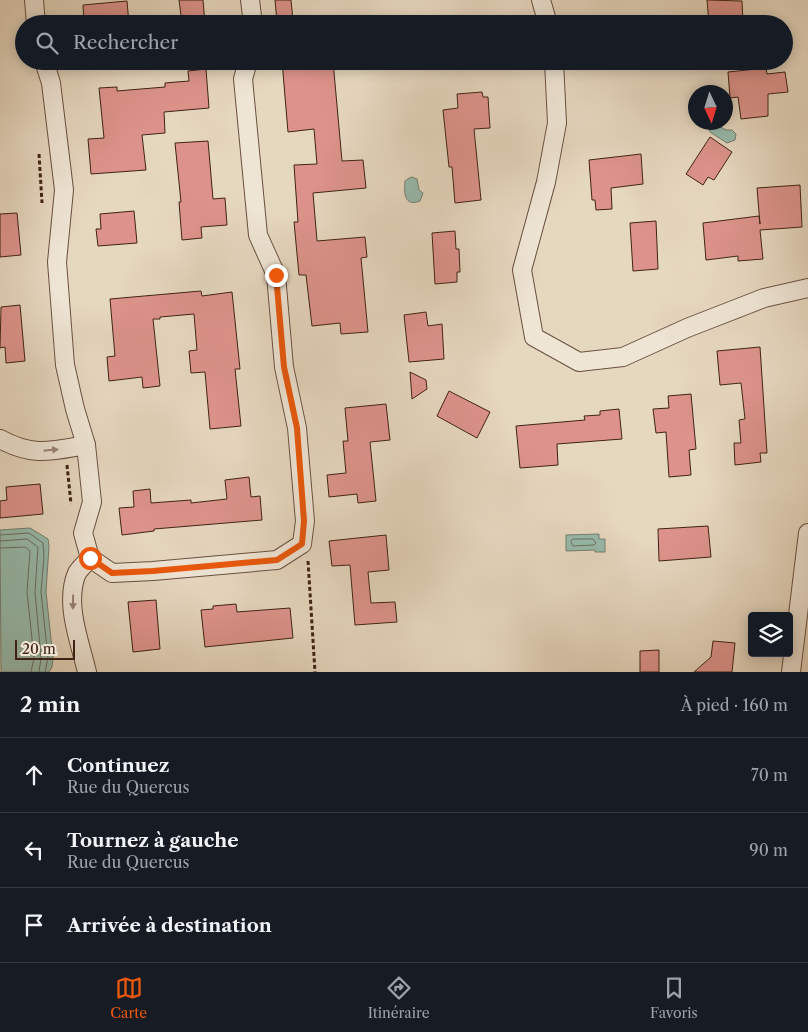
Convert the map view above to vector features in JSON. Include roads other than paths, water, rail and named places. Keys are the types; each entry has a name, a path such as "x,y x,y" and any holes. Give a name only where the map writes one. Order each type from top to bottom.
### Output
{"street":[{"path":"34,0 35,15"},
{"path":"250,0 252,15"},
{"path":"541,0 545,15"},
{"path":"47,70 51,82 64,190 57,262 65,365 86,445 92,502 83,533 90,558 112,573 277,560 302,544 304,521 297,428 284,367 276,275 258,235 244,79 246,70"},
{"path":"554,70 557,124 546,182 522,270 534,337 578,362 623,357 686,328 764,298 808,288"},
{"path":"0,439 16,448 33,452 86,445"},
{"path":"792,672 808,533"},
{"path":"87,672 73,609 74,584 78,571 90,558"}],"water":[{"path":"710,130 732,130 736,134 735,140 727,143"},
{"path":"412,177 417,179 419,190 423,193 420,201 411,202 406,198 405,181"},
{"path":"30,528 48,539 46,592 53,658 52,667 49,672 1,672 0,530"},
{"path":"599,534 599,539 605,539 605,552 595,552 595,550 566,551 566,535"}]}
